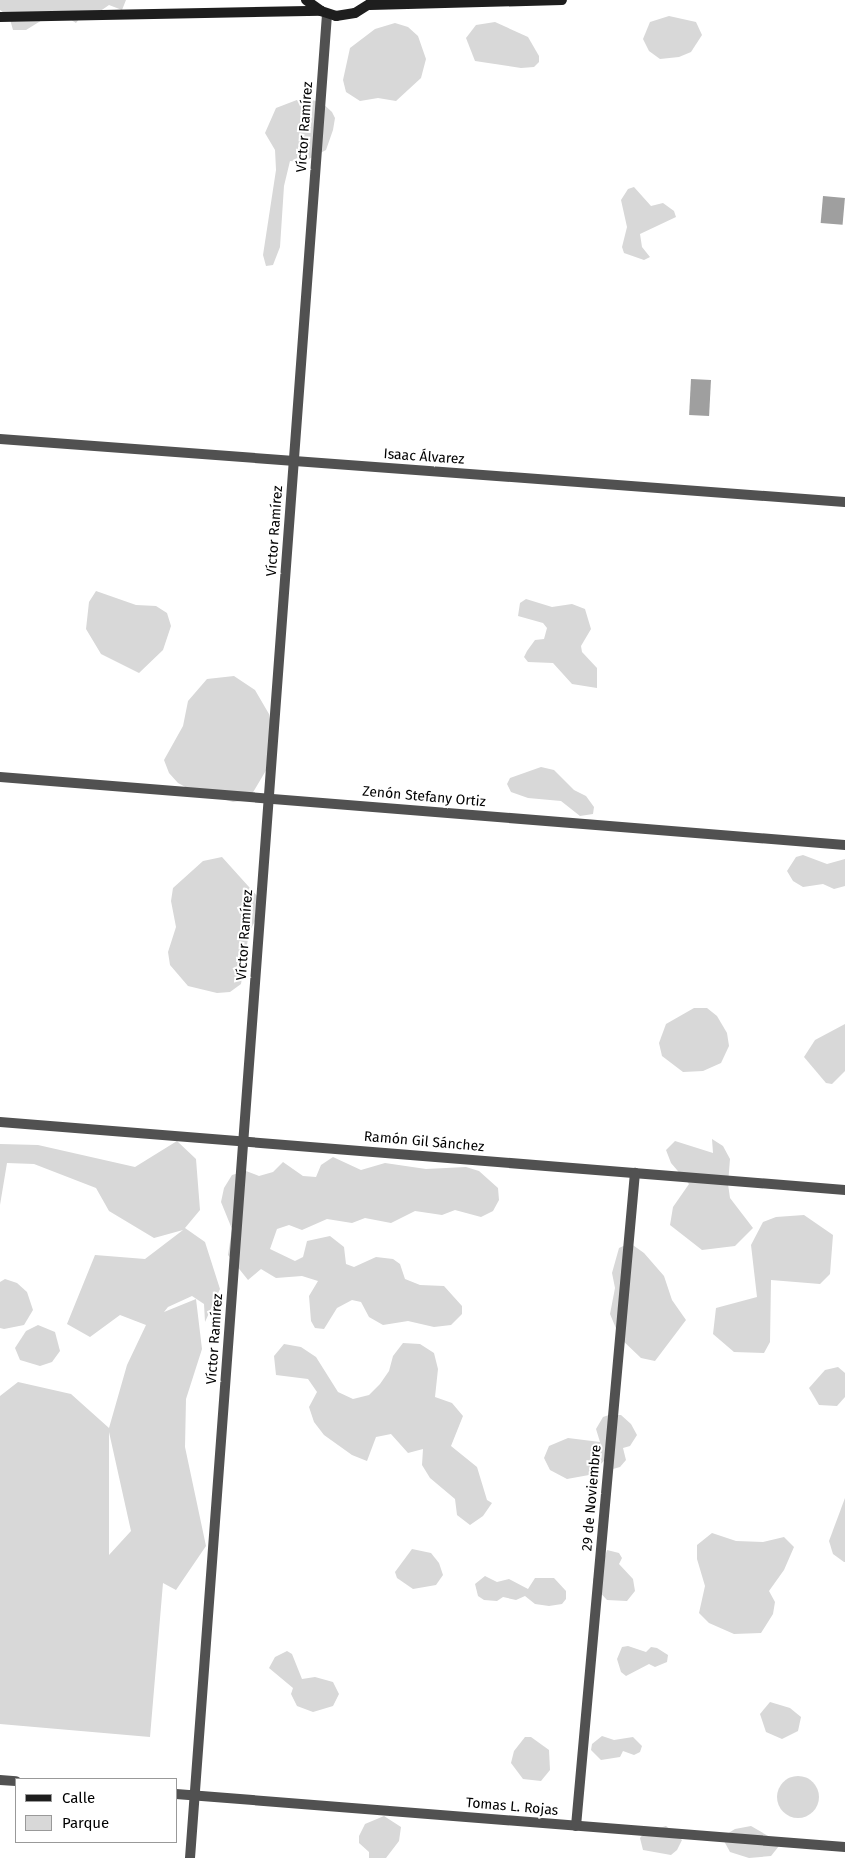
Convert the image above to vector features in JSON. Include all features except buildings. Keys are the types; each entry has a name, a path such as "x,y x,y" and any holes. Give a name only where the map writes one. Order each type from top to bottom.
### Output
{"main road":[{"path":"306,0 324,13"},
{"path":"0,17 324,13 346,15 372,2 562,0"}],"street":[{"name":"Víctor Ramírez","path":"190,1858 294,461 324,13"},
{"name":"Isaac Álvarez","path":"0,438 845,502"},
{"name":"Zenón Stefany Ortiz","path":"0,777 845,845"},
{"name":"Ramón Gil Sánchez","path":"0,1122 845,1190"},
{"name":"29 de Noviembre","path":"576,1826 635,1173"},
{"path":"0,1780 15,1781"},
{"name":"Tomas L. Rojas","path":"178,1794 845,1847"}],"green space":[{"path":"0,0 126,0 122,10 109,5 99,12 84,13 76,23 65,16 52,14 26,30 13,30 9,16 0,10"},
{"path":"669,16 696,22 702,35 691,52 679,57 660,59 649,51 643,39 650,22"},
{"path":"495,22 528,37 539,56 539,62 534,67 521,68 475,61 466,38 476,25"},
{"path":"395,23 408,27 418,36 426,59 421,78 396,101 378,98 360,101 346,92 343,80 350,48 375,29"},
{"path":"302,98 321,102 332,112 335,118 333,130 326,150 303,162 290,161 284,186 280,247 273,265 266,266 263,255 276,170 275,150 265,133 276,108"},
{"path":"634,187 651,206 663,203 674,211 676,217 640,234 642,247 650,257 644,260 624,253 622,247 627,227 621,200 628,189"},
{"path":"96,591 136,605 156,606 167,613 171,626 163,650 139,673 101,654 86,629 89,602"},
{"path":"526,599 552,607 572,604 585,609 591,629 581,646 582,652 597,668 597,688 572,684 553,663 528,662 524,657 535,640 544,639 547,628 543,623 518,616 520,603"},
{"path":"234,676 255,690 269,714 273,739 268,767 255,789 248,800 233,802 191,790 178,783 169,773 164,760 183,726 188,701 207,679"},
{"path":"541,767 554,770 574,790 586,796 594,807 593,814 580,816 561,801 528,798 511,792 507,784 510,778"},
{"path":"803,855 827,864 845,859 845,886 834,889 823,884 803,887 793,881 787,871 796,857"},
{"path":"222,857 258,897 262,909 249,932 241,984 230,992 217,993 188,986 170,965 168,952 176,927 171,901 173,888 203,861"},
{"path":"694,1008 707,1008 717,1016 727,1033 729,1046 721,1063 703,1071 683,1072 662,1056 659,1043 666,1024"},
{"path":"845,1024 845,1071 832,1084 826,1083 804,1057 815,1040"},
{"path":"712,1139 723,1146 730,1159 728,1184 730,1198 753,1228 735,1246 702,1250 670,1225 673,1207 689,1184 671,1163 666,1150 675,1141 713,1153"},
{"path":"177,1141 196,1159 200,1210 185,1228 205,1242 220,1289 205,1322 204,1304 192,1296 168,1307 164,1312 196,1299 202,1349 186,1399 185,1447 206,1546 176,1590 163,1583 150,1737 0,1724 0,1396 18,1382 71,1394 109,1428 127,1365 146,1325 120,1315 90,1337 67,1324 95,1255 145,1259 183,1230 154,1238 109,1211 96,1188 34,1164 7,1163 0,1205 0,1144 38,1145 135,1167","holes":["109,1432 131,1531 109,1555"]},
{"path":"333,1157 361,1170 385,1163 426,1169 466,1167 479,1171 498,1188 499,1200 493,1211 481,1217 455,1210 442,1215 415,1211 391,1223 365,1218 352,1223 327,1219 302,1230 289,1225 277,1229 270,1249 295,1261 303,1257 307,1241 330,1236 344,1247 346,1264 354,1267 376,1257 393,1259 400,1264 405,1279 420,1285 444,1286 462,1306 462,1314 451,1325 434,1327 408,1321 383,1325 369,1317 361,1302 352,1300 337,1308 324,1329 315,1328 311,1321 309,1296 318,1281 302,1276 276,1278 261,1269 248,1280 228,1255 232,1229 221,1202 224,1188 232,1175 246,1171 259,1176 273,1172 283,1162 303,1176 316,1177 321,1165"},
{"path":"804,1215 833,1235 830,1274 820,1284 771,1280 770,1342 764,1353 734,1352 713,1334 716,1308 757,1297 751,1245 763,1222 776,1217"},
{"path":"630,1243 644,1253 664,1276 672,1300 686,1320 655,1361 641,1358 620,1338 610,1314 615,1288 612,1273 619,1248"},
{"path":"5,1279 17,1283 27,1292 33,1310 24,1325 4,1329 0,1328 0,1282"},
{"path":"38,1325 55,1332 60,1351 52,1362 40,1366 20,1360 15,1348 26,1331"},
{"path":"403,1343 420,1344 434,1353 438,1369 435,1397 452,1403 463,1416 451,1446 477,1467 487,1500 492,1503 483,1516 470,1525 457,1515 455,1499 430,1478 422,1465 423,1449 408,1453 391,1434 376,1437 367,1461 352,1455 324,1435 314,1422 309,1407 317,1392 308,1379 276,1375 274,1356 284,1344 301,1347 316,1357 338,1392 353,1399 369,1395 389,1371 393,1356"},
{"path":"838,1367 845,1373 845,1397 837,1406 819,1405 809,1388 825,1370"},
{"path":"621,1415 631,1424 637,1435 630,1446 623,1448 626,1460 620,1467 613,1469 605,1460 589,1475 567,1479 550,1470 544,1458 549,1446 568,1438 600,1442 596,1429 603,1417"},
{"path":"845,1498 844,1562 833,1554 829,1541"},
{"path":"712,1533 736,1541 763,1542 784,1537 794,1547 784,1570 769,1591 775,1602 773,1614 761,1633 734,1634 709,1623 699,1613 705,1586 697,1559 697,1545"},
{"path":"412,1549 431,1553 439,1563 443,1575 436,1585 413,1589 397,1578 395,1572"},
{"path":"607,1550 619,1553 622,1558 619,1564 633,1579 635,1591 627,1601 607,1600 594,1586 593,1579 601,1569"},
{"path":"485,1576 497,1582 509,1579 528,1589 535,1578 554,1578 566,1591 566,1599 562,1604 549,1606 535,1604 525,1596 516,1600 503,1597 497,1601 484,1600 478,1596 475,1584"},
{"path":"628,1646 646,1652 651,1647 657,1648 668,1655 667,1662 655,1667 649,1664 626,1676 621,1672 617,1659 622,1647"},
{"path":"287,1651 292,1654 302,1679 315,1677 333,1682 339,1694 333,1706 313,1712 297,1706 291,1694 293,1688 269,1668 275,1657"},
{"path":"770,1702 790,1708 801,1717 798,1731 782,1739 766,1732 760,1714"},
{"path":"602,1736 614,1740 633,1737 642,1746 640,1752 634,1755 623,1751 620,1757 601,1760 591,1750 592,1744"},
{"path":"525,1737 531,1737 549,1750 550,1770 541,1781 523,1779 511,1763 514,1751"},
{"path":"802,1776 810,1779 816,1785 819,1797 816,1809 810,1815 794,1818 786,1815 780,1809 777,1793 780,1785 786,1779"},
{"path":"384,1816 401,1827 399,1841 386,1858 369,1858 369,1852 359,1843 359,1836 365,1824"},
{"path":"666,1826 682,1840 677,1850 671,1855 643,1850 640,1838 644,1833"},
{"path":"751,1826 775,1840 779,1846 771,1856 749,1858 730,1852 724,1841 727,1834 735,1829"}],"shaded area":[{"path":"823,196 845,198 843,225 821,223"},
{"path":"691,379 711,380 709,416 689,415"}]}
